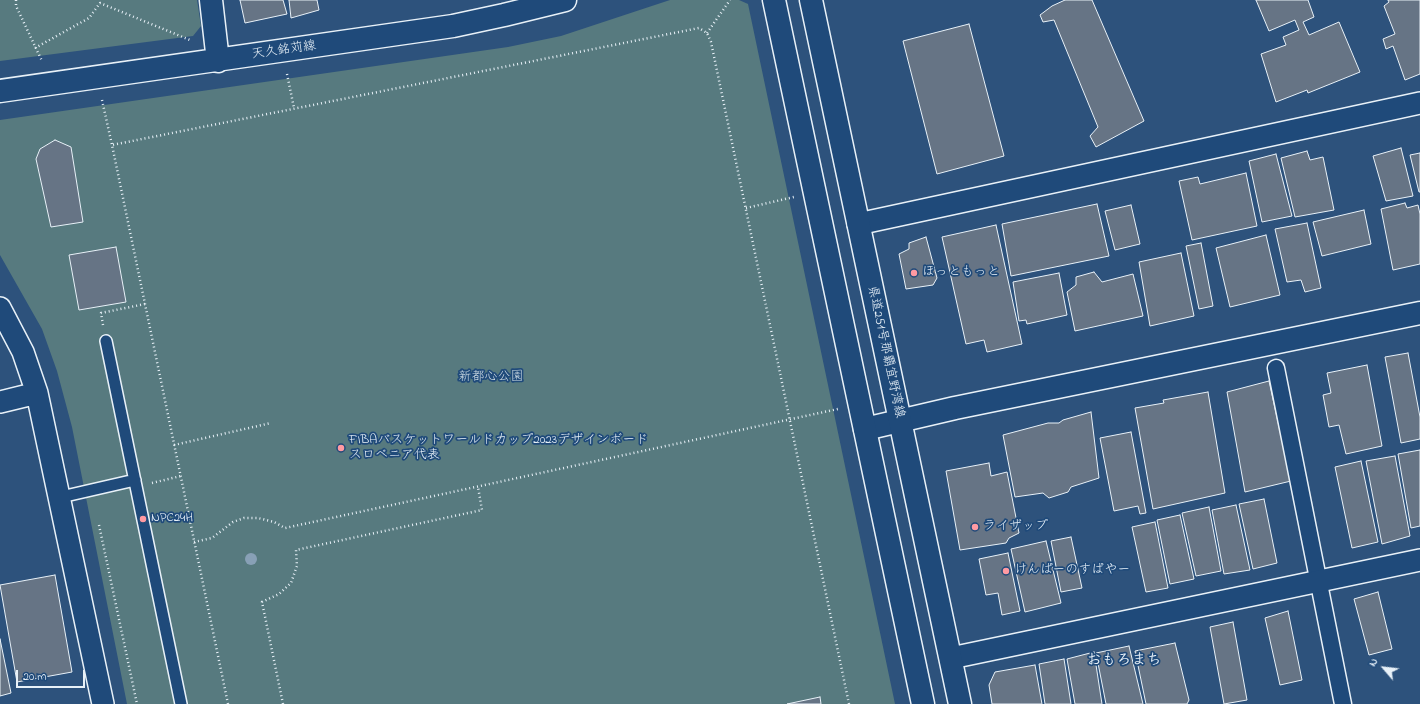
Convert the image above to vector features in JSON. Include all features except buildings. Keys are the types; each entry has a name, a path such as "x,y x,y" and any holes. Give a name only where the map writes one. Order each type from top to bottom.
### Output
{"main road":[{"path":"211,0 218,61"},
{"name":"天久銘苅線","path":"0,91 218,61 453,26 565,0"},
{"path":"774,0 923,704"},
{"name":"県道251号那覇宜野湾線","path":"810,0 960,704"},
{"path":"865,428 1420,313"}],"street":[{"path":"858,224 1420,103"},
{"path":"0,308 23,352 38,393 61,497 103,704"},
{"path":"1276,368 1343,704"},
{"path":"0,402 38,393"},
{"path":"951,658 1420,560"}],"lane":[{"path":"106,341 181,704"},
{"path":"61,497 136,483"}],"path":[{"path":"16,0 16,6 42,61"},
{"path":"707,33 730,0"},
{"path":"35,48 89,18 100,3 190,40"},
{"path":"112,146 690,29 699,28 707,33 711,42 849,704"},
{"path":"287,74 294,108"},
{"path":"102,100 228,704"},
{"path":"746,208 797,196"},
{"path":"106,341 101,313 145,304"},
{"path":"194,542 212,538 233,522 244,518 258,518 274,522 285,528 842,408"},
{"path":"174,445 271,423"},
{"path":"136,483 181,476"},
{"path":"283,704 262,602 279,594 291,583 297,566 296,550 482,510 478,487"},
{"path":"99,525 137,704"}],"green space":[{"path":"0,0 197,0 201,26 193,36 0,61"},
{"name":"新都心公園","path":"670,0 739,0 748,4 895,704 127,704 72,427 57,371 42,329 0,255 0,120 508,47 561,36"}],"place":[{"name":"ほっともっと","path":"914,273"},
{"name":"FIBAバスケットワールドカップ2023デザインボード スロベニア代表","path":"341,448"},
{"name":"NPC24H","path":"143,519"},
{"name":"ライザップ","path":"975,527"},
{"name":"けんぱーのすばやー","path":"1006,571"}],"district":[{"name":"おもろまち","path":"1124,662"}]}
